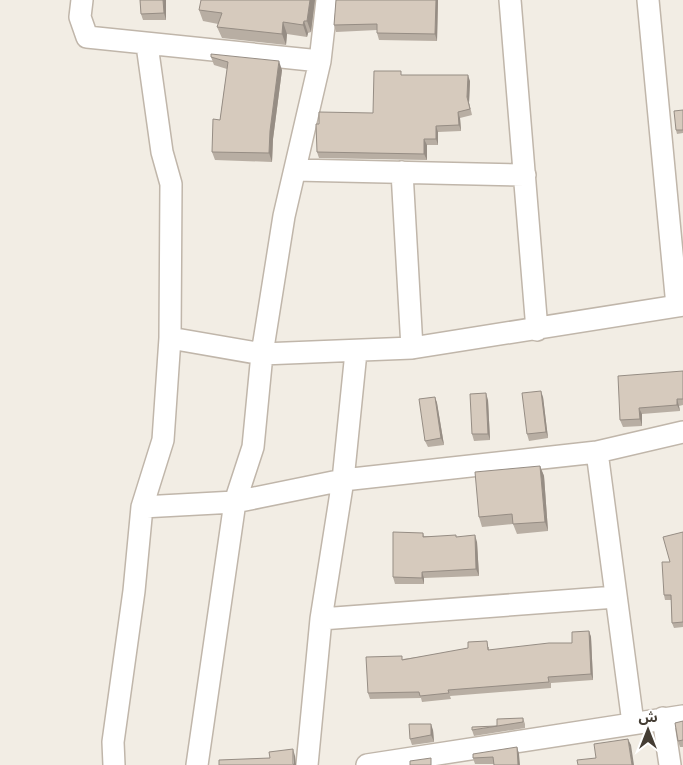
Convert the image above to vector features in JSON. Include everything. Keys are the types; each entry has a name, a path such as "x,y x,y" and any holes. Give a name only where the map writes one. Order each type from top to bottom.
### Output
{"street":[{"path":"82,0 80,17 87,38 320,61"},
{"path":"197,765 234,502 253,447 262,354 284,216 320,61 327,0"},
{"path":"510,0 537,330"},
{"path":"170,338 262,354 356,352 412,348 537,330 680,306 648,0"},
{"path":"114,765 113,742 134,591 142,507 163,440 170,338 171,184 162,152 147,45"},
{"path":"295,170 525,176"},
{"path":"402,172 412,348"},
{"path":"307,765 321,619 343,480 356,352"},
{"path":"142,507 234,502 343,480 597,452 683,432"},
{"path":"597,452 633,723"},
{"path":"321,619 616,597"},
{"path":"367,765 673,717 670,765"}],"building":[{"path":"140,0 163,0 164,13 141,14"},
{"path":"201,0 310,0 307,21 304,21 303,25 283,22 282,34 217,27 222,13 199,10"},
{"path":"336,0 436,0 435,34 377,33 377,24 334,25"},
{"path":"211,54 279,61 269,153 212,152 213,119 220,120 228,62 211,57"},
{"path":"374,71 401,71 401,75 468,75 467,97 470,109 458,112 459,125 436,126 436,139 424,139 424,154 317,152 316,124 319,124 319,112 373,113"},
{"path":"683,110 683,130 676,130 674,111"},
{"path":"683,371 683,399 677,399 677,405 639,408 640,419 620,420 618,376"},
{"path":"541,391 546,432 527,434 522,393"},
{"path":"486,393 488,434 472,434 470,394"},
{"path":"435,397 441,438 425,441 419,399"},
{"path":"540,466 545,522 513,524 512,514 479,517 475,472"},
{"path":"393,532 423,533 423,537 475,535 476,569 422,572 422,578 393,577"},
{"path":"683,532 683,622 672,623 671,595 664,595 662,562 670,562 663,537"},
{"path":"589,631 591,674 548,677 549,682 448,690 449,693 420,696 419,692 368,693 366,657 402,656 402,660 468,648 468,642 487,641 488,650 549,643 572,643 572,632"},
{"path":"523,718 523,722 472,730 472,727 497,726 497,719"},
{"path":"683,721 683,740 678,741 675,723"},
{"path":"409,724 431,724 431,735 410,739"},
{"path":"628,739 632,765 578,765 577,760 596,758 594,744"},
{"path":"517,747 518,765 494,765 493,757 473,758 473,754"},
{"path":"293,749 293,764 295,765 219,765 219,760 270,758 269,752"},
{"path":"431,758 431,765 410,765 410,761"}]}
